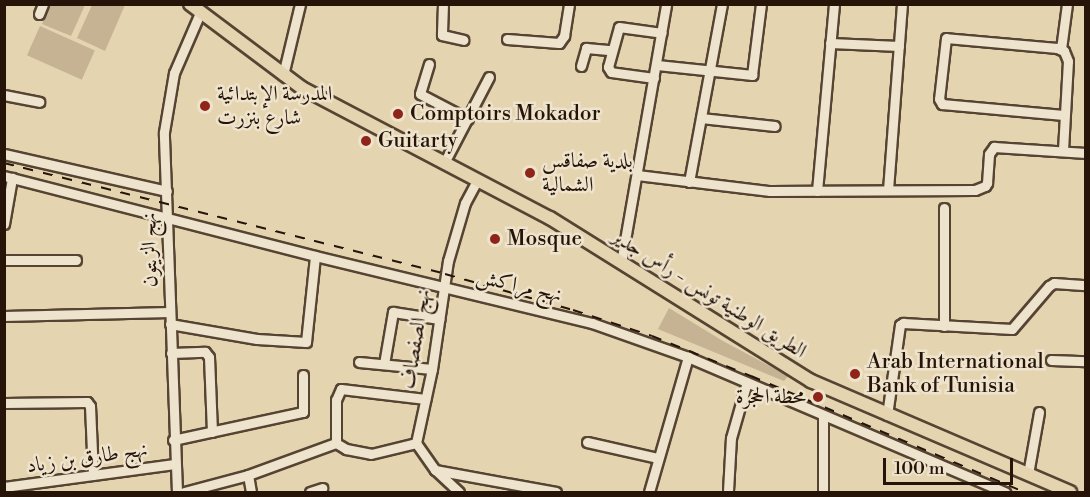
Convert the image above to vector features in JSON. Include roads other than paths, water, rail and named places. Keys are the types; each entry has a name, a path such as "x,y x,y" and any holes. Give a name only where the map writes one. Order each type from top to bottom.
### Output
{"main road":[{"name":"الطريق الوطنية تونس - رأس جدير","path":"190,4 283,75 325,102 550,218 812,381 1071,492"}],"street":[{"path":"283,75 300,4"},
{"path":"443,4 442,35 463,40"},
{"path":"507,39 559,43 564,36 569,4"},
{"path":"621,262 666,4"},
{"path":"689,182 722,4"},
{"path":"657,64 710,72 752,75 761,4"},
{"path":"817,191 834,4"},
{"path":"888,189 902,4"},
{"path":"1062,150 1068,61 1061,49 1066,4"},
{"name":"نهج الزيتون","path":"177,492 173,440 164,132 169,94 182,52 200,13"},
{"path":"654,78 608,71 611,50 619,27 662,33"},
{"path":"1061,49 948,37 944,44 939,99 947,106 1065,115"},
{"path":"830,43 899,46"},
{"path":"581,66 586,48 611,50"},
{"path":"429,64 420,94 468,119"},
{"path":"444,163 489,77"},
{"path":"4,95 39,102"},
{"path":"701,118 776,126"},
{"path":"637,175 759,190 981,189 987,183 989,153 994,147 1086,153"},
{"path":"4,154 167,191"},
{"path":"4,224 8,177"},
{"name":"نهج مراكش","path":"8,177 315,256 574,317 688,357 1005,492"},
{"name":"نهج الصفصاف","path":"416,443 432,369 443,287 458,223 477,180"},
{"path":"944,208 944,326"},
{"path":"170,324 257,339 306,342 315,256"},
{"path":"4,260 76,260"},
{"path":"887,415 900,325 903,323 1012,329 1054,283 1086,285"},
{"path":"4,316 170,312"},
{"path":"384,364 393,312 439,319"},
{"path":"171,353 205,352 209,357 212,432"},
{"path":"649,492 688,357"},
{"path":"1051,360 1086,361"},
{"path":"359,362 432,369"},
{"path":"173,440 303,412 303,375"},
{"path":"728,491 731,438 747,382"},
{"path":"336,443 336,394 341,389 424,399"},
{"path":"4,403 87,402 90,406 93,475"},
{"path":"1028,474 1039,412"},
{"path":"823,415 823,492"},
{"path":"587,442 658,458"},
{"path":"336,443 346,449 370,454 416,443 435,470 455,492"},
{"path":"184,492 248,475 336,443"},
{"name":"نهج طارق بن زياد","path":"4,487 28,488 93,475 174,464"},
{"path":"435,470 556,492"},
{"path":"248,475 251,492"},
{"path":"310,492 322,488"}],"railway":[{"path":"4,163 445,274 573,310 652,336 1024,492"}],"place":[{"name":"المدرسة الإبتدائية شارع بنزرت","path":"205,106"},
{"name":"Comptoirs Mokador","path":"398,114"},
{"name":"Guitarty","path":"366,141"},
{"name":"بلدية صفاقس الشمالية","path":"530,173"},
{"name":"Mosque","path":"495,239"},
{"name":"Arab International Bank of Tunisia","path":"855,374"},
{"name":"محطة الحجرة","path":"818,397"}]}
